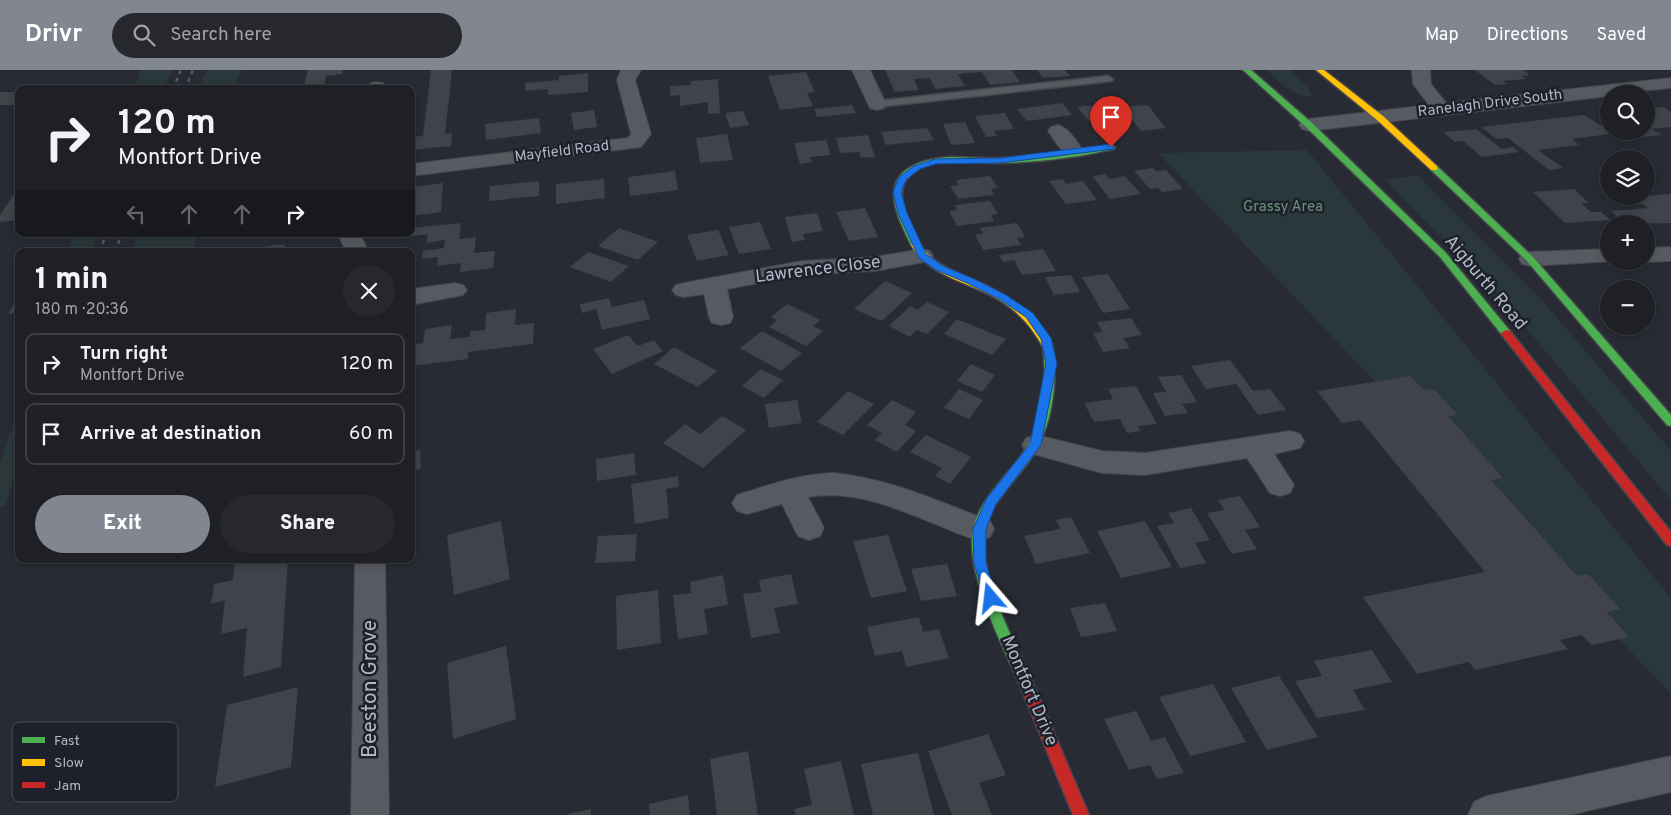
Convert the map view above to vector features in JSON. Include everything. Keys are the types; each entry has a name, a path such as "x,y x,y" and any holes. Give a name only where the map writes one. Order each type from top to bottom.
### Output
{"main road":[{"name":"Aigburth Road","path":"1248,70 1309,125 1443,256 1671,541"},
{"path":"1320,70 1380,118 1530,259 1671,422"},
{"path":"922,256 902,213 897,192 902,179 917,167 935,162 1000,161 1111,147"},
{"name":"Montfort Drive","path":"922,256 940,268 1002,297 1029,315 1046,338 1052,363 1036,445 992,502 979,529 980,563 991,598 1081,815"}],"street":[{"name":"Mayfield Road","path":"415,170 634,143 641,134 626,80 629,71 632,70"},
{"path":"860,70 877,104"},
{"path":"1421,70 1422,84 1440,109"},
{"name":"Ranelagh Drive South","path":"1309,125 1671,83"},
{"path":"1058,131 1074,152"},
{"path":"1655,255 1671,254"},
{"name":"Lawrence Close","path":"684,290 802,268 875,264 922,256"},
{"path":"1530,259 1600,256"},
{"path":"714,284 721,316"},
{"path":"415,296 455,290"},
{"path":"1036,445 1102,462 1145,464 1290,441"},
{"path":"1254,447 1280,485"},
{"path":"747,503 790,490 832,484 869,488 979,529"},
{"path":"790,490 809,528"},
{"name":"Beeston Grove","path":"370,563 370,815"},
{"path":"1487,815 1671,774"}],"lane":[{"path":"877,104 1108,79"}],"green space":[{"path":"141,70 173,70 165,85 135,85"},
{"path":"207,70 241,70 235,85 200,85"},
{"path":"1266,70 1290,70 1307,86 1312,96 1300,95 1294,92"},
{"name":"Grassy Area","path":"1307,150 1671,598 1671,694 1158,153"},
{"path":"1417,175 1546,305 1671,451 1671,500 1506,304 1385,180"},
{"path":"73,237 97,237 92,248 69,248"},
{"path":"136,237 196,237 196,248 133,248"},
{"path":"15,418 15,477 5,506 0,506 0,463"}],"building":[{"path":"308,70 343,70 342,74 326,76 324,85 304,85"},
{"path":"431,70 452,70 445,134 452,133 451,146 415,150 415,137 423,136"},
{"path":"885,70 1012,70 1020,82 990,85 982,72 958,74 965,86 935,89 930,78 914,79 919,90 895,92"},
{"path":"1037,70 1065,70 1070,76 1043,78"},
{"path":"1475,70 1523,70 1530,75 1522,76 1526,79 1503,81 1507,84 1495,85"},
{"path":"806,72 815,92 807,93 813,106 780,110 768,76"},
{"path":"588,73 588,92 548,95 548,89 525,91 525,83 559,80 559,76"},
{"path":"718,79 720,113 708,114 708,102 680,106 680,95 670,96 670,86 691,85 691,81"},
{"path":"0,92 15,92 15,105 0,105"},
{"path":"1062,103 1072,115 1027,121 1017,109"},
{"path":"1103,104 1118,122 1109,124 1104,118 1088,120 1077,107"},
{"path":"852,105 856,113 817,117 814,109"},
{"path":"1148,105 1166,128 1141,131 1123,107"},
{"path":"1664,107 1671,112 1671,127 1655,129 1655,108"},
{"path":"594,110 597,127 574,130 571,113"},
{"path":"743,111 749,125 730,128 725,113"},
{"path":"1005,113 1014,129 994,131 997,136 986,137 975,116"},
{"path":"1584,115 1600,125 1600,135 1572,139 1579,145 1538,150 1563,168 1549,170 1508,138 1496,139 1481,127"},
{"path":"539,118 541,133 486,140 485,124"},
{"path":"965,122 975,143 951,145 943,124"},
{"path":"927,128 934,140 886,145 881,132"},
{"path":"1476,129 1502,149 1513,147 1519,152 1482,157 1463,141 1455,142 1443,132"},
{"path":"1655,131 1662,135 1655,136"},
{"path":"727,134 733,160 700,163 696,138"},
{"path":"868,135 875,157 861,158 859,152 840,153 836,138"},
{"path":"826,140 831,155 810,157 812,162 800,164 794,143"},
{"path":"1153,168 1156,171 1166,170 1183,189 1162,192 1158,188 1150,189 1134,171"},
{"path":"675,171 678,190 630,196 628,177"},
{"path":"1106,174 1109,179 1125,176 1141,194 1110,199 1092,176"},
{"path":"990,176 998,188 991,189 994,195 958,199 950,186 958,185 956,180"},
{"path":"604,179 605,198 556,204 556,184"},
{"path":"1063,179 1066,184 1083,181 1097,200 1066,204 1049,181"},
{"path":"539,181 539,196 489,201 490,186"},
{"path":"443,183 441,212 415,215 415,186"},
{"path":"1574,189 1589,203 1581,203 1591,212 1601,212 1604,215 1600,215 1600,221 1565,223 1533,192"},
{"path":"15,193 15,220 0,222 0,215"},
{"path":"1671,194 1671,223 1655,223 1655,215 1615,215 1611,211 1648,208 1644,205 1655,205 1655,195"},
{"path":"990,201 998,214 991,215 994,221 957,226 949,211 957,210 955,205"},
{"path":"865,208 878,237 849,241 836,212"},
{"path":"817,213 823,231 803,234 805,240 792,242 785,217"},
{"path":"760,222 771,249 739,254 729,227"},
{"path":"461,223 459,239 476,237 474,253 495,251 493,268 460,272 461,263 437,266 438,257 422,259 423,251 444,248 445,240 426,243 428,234 415,236 415,228"},
{"path":"1017,223 1025,237 1017,238 1021,245 983,250 975,235 983,233 980,228"},
{"path":"619,228 658,242 638,260 598,246"},
{"path":"718,230 729,255 697,261 687,235"},
{"path":"285,244 284,248 253,248"},
{"path":"1043,249 1056,271 1022,275 1014,260 1003,262 999,255"},
{"path":"588,252 629,266 611,282 570,267"},
{"path":"1108,274 1130,309 1103,313 1082,277"},
{"path":"1071,275 1080,292 1054,295 1045,277"},
{"path":"885,281 912,293 882,321 854,309"},
{"path":"609,298 612,307 644,300 650,319 602,330 596,309 582,313 580,304"},
{"path":"15,302 15,313 8,314"},
{"path":"927,302 949,312 927,334 917,330 910,337 889,326 910,306 918,310"},
{"path":"787,304 820,320 813,326 823,331 806,346 769,327 777,320 771,317"},
{"path":"516,309 515,325 534,323 533,344 468,352 468,359 415,366 415,344 423,343 425,329 452,325 450,339 470,337 470,331 485,330 486,313"},
{"path":"1131,318 1142,335 1123,338 1130,348 1103,352 1093,333 1102,332 1097,322"},
{"path":"957,319 1006,339 992,355 944,334"},
{"path":"762,331 802,353 781,371 740,348"},
{"path":"628,335 638,346 654,340 663,351 612,374 593,349"},
{"path":"674,347 717,371 698,387 654,364"},
{"path":"1230,360 1253,391 1270,389 1286,410 1258,415 1236,384 1206,389 1191,366"},
{"path":"971,364 995,375 982,392 957,381"},
{"path":"761,369 783,380 764,398 742,386"},
{"path":"1181,375 1197,402 1182,404 1188,413 1165,416 1153,393 1166,392 1158,377"},
{"path":"1410,376 1424,390 1434,389 1458,415 1448,416 1503,478 1491,480 1577,576 1588,574 1620,609 1607,612 1629,637 1592,645 1582,635 1560,640 1568,649 1475,670 1469,662 1417,674 1363,597 1485,572 1360,420 1342,423 1317,391"},
{"path":"1136,386 1157,424 1138,426 1141,431 1127,433 1120,419 1094,422 1084,403 1113,399 1108,389"},
{"path":"959,389 983,400 969,419 944,408"},
{"path":"848,391 874,404 843,435 817,422"},
{"path":"797,400 802,423 769,428 765,404"},
{"path":"892,400 916,412 905,425 916,431 897,452 875,440 882,433 867,425"},
{"path":"722,416 746,430 703,468 663,443 685,424 700,434"},
{"path":"926,435 971,457 950,484 935,476 942,468 910,452"},
{"path":"420,450 421,469 415,470 415,451"},
{"path":"634,453 636,475 597,481 596,459"},
{"path":"678,476 679,487 666,489 669,518 635,524 631,484"},
{"path":"1240,496 1260,527 1245,530 1257,549 1232,554 1207,513 1224,510 1218,500"},
{"path":"1191,508 1210,540 1195,543 1206,563 1180,568 1157,526 1174,523 1168,513"},
{"path":"1071,517 1090,553 1036,564 1024,536 1060,529 1056,520"},
{"path":"501,521 510,579 454,595 447,535"},
{"path":"1145,521 1172,567 1121,578 1097,531"},
{"path":"637,534 635,561 595,563 598,536"},
{"path":"888,535 907,591 871,598 853,541"},
{"path":"235,563 288,563 281,667 243,677 247,628 221,634 225,600 211,604 214,584 233,580"},
{"path":"947,564 957,596 921,601 911,569"},
{"path":"791,574 798,604 774,608 780,633 751,638 743,594 761,592 759,580"},
{"path":"723,575 728,605 704,609 708,634 678,639 673,595 691,593 690,582"},
{"path":"658,590 661,643 617,650 616,596"},
{"path":"1105,603 1117,631 1081,637 1070,608"},
{"path":"919,617 923,632 939,629 949,658 906,667 902,651 875,656 867,627"},
{"path":"506,646 516,719 453,739 447,663"},
{"path":"1372,650 1392,682 1353,690 1365,710 1317,718 1295,681 1322,676 1314,661"},
{"path":"1279,676 1318,737 1267,750 1231,688"},
{"path":"1213,684 1246,742 1190,756 1159,697"},
{"path":"298,687 291,767 215,787 227,705"},
{"path":"1136,711 1151,741 1165,737 1184,773 1157,779 1150,765 1129,770 1104,719"},
{"path":"988,734 1006,775 979,783 992,815 952,815 928,751"},
{"path":"748,751 758,815 717,815 710,759"},
{"path":"918,753 934,815 873,815 861,764"},
{"path":"841,761 854,815 796,815 794,809 812,805 804,769"},
{"path":"688,795 690,815 650,815 649,804"},
{"path":"591,809 591,815 567,814"}],"railway":[{"path":"175,85 181,70"},
{"path":"187,85 193,70"},
{"path":"100,248 106,237"},
{"path":"116,248 121,237"}],"traffic: fast":[{"path":"1247,70 1309,125 1443,255 1506,333"},
{"path":"916,245 905,221 898,195 902,179 917,167 944,160 1017,160 1111,147"},
{"path":"1434,168 1530,259 1671,422"},
{"path":"1026,683 988,591 982,571 978,536 985,514 991,503 1027,456 1039,433 1049,388 1050,359 1048,347"}],"traffic: slow":[{"path":"1320,70 1380,118 1434,168"},
{"path":"916,245 926,259 938,268 981,286 1016,306 1034,324 1048,347"}],"traffic: jam":[{"path":"1506,333 1671,541"},
{"path":"1026,683 1081,815"}],"route":[{"path":"991,598 980,563 979,529 992,502 1036,445 1052,363 1046,338 1029,315 1002,297 940,268 922,256 902,213 897,192 902,179 917,167 935,162 958,160 1000,161 1111,147"}]}
